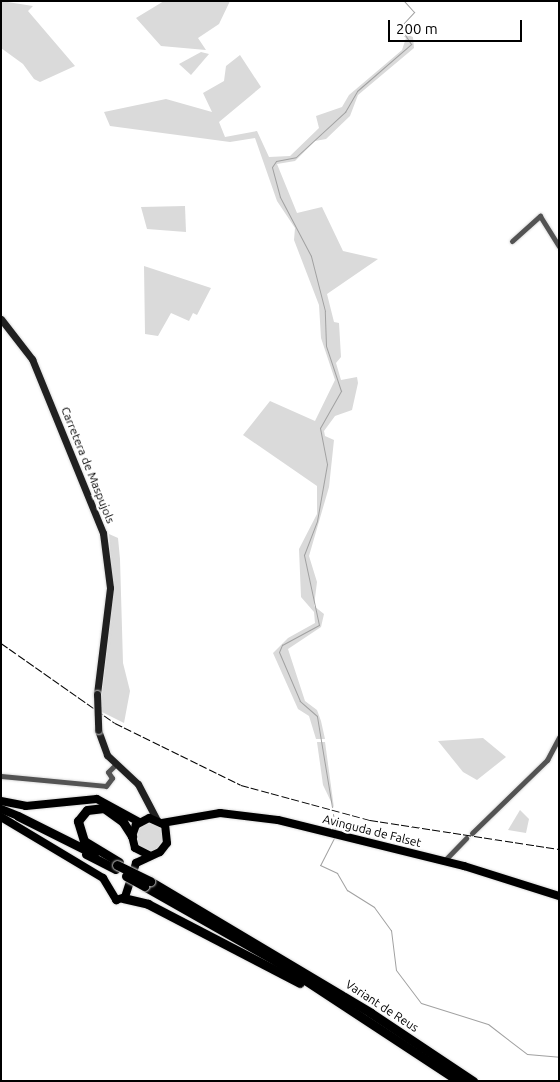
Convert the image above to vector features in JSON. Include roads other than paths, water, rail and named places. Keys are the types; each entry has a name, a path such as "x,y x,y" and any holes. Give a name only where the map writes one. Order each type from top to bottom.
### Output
{"highway":[{"path":"132,836 123,822 104,808 87,810 78,821 84,840 117,865 276,958"},
{"path":"18,816 117,865"},
{"path":"147,884 165,889 276,958"},
{"path":"123,891 343,1005"},
{"name":"Variant de Reus","path":"276,958 343,1005 459,1081"},
{"name":"Variant de Reus","path":"276,958 473,1081"}],"main road":[{"path":"1,801 26,806 97,799 141,821 159,821 168,833"},
{"path":"1,809 18,816"},
{"name":"Avinguda de Falset","path":"159,821 177,821 220,813 252,815 444,861 559,896"},
{"path":"1,817 103,878 111,890 113,899 123,891 136,863 164,849 168,833 177,821"},
{"path":"123,891 135,861 135,848 132,836 141,821"},
{"path":"135,848 149,855"},
{"path":"111,890 123,891"}],"street":[{"path":"512,241 540,216 559,246"},
{"name":"Carretera de Maspujols","path":"1,319 32,359 107,546 110,595 97,694 98,730 115,765 146,796"},
{"path":"472,833 547,760 559,737"},
{"path":"1,776 106,786 112,778 108,772 115,765"},
{"path":"141,821 146,796"},
{"path":"146,796 159,821"},
{"path":"444,861 466,838"}],"waterway":[{"path":"402,25 414,12 404,1"},
{"path":"332,807 317,716 300,701 279,652 282,645 319,625 304,555 317,521 327,464 320,428 341,391 326,346 325,311 311,256 280,197 272,167 276,161 296,157 345,112 357,91 411,44 402,30"},
{"path":"333,814 335,829"},
{"path":"334,838 320,865 337,873 347,890 374,907 391,930 396,970 421,1003 488,1024 527,1054 559,1057"}],"railway":[{"path":"1,643 115,723 241,785 370,820 559,849"}]}
